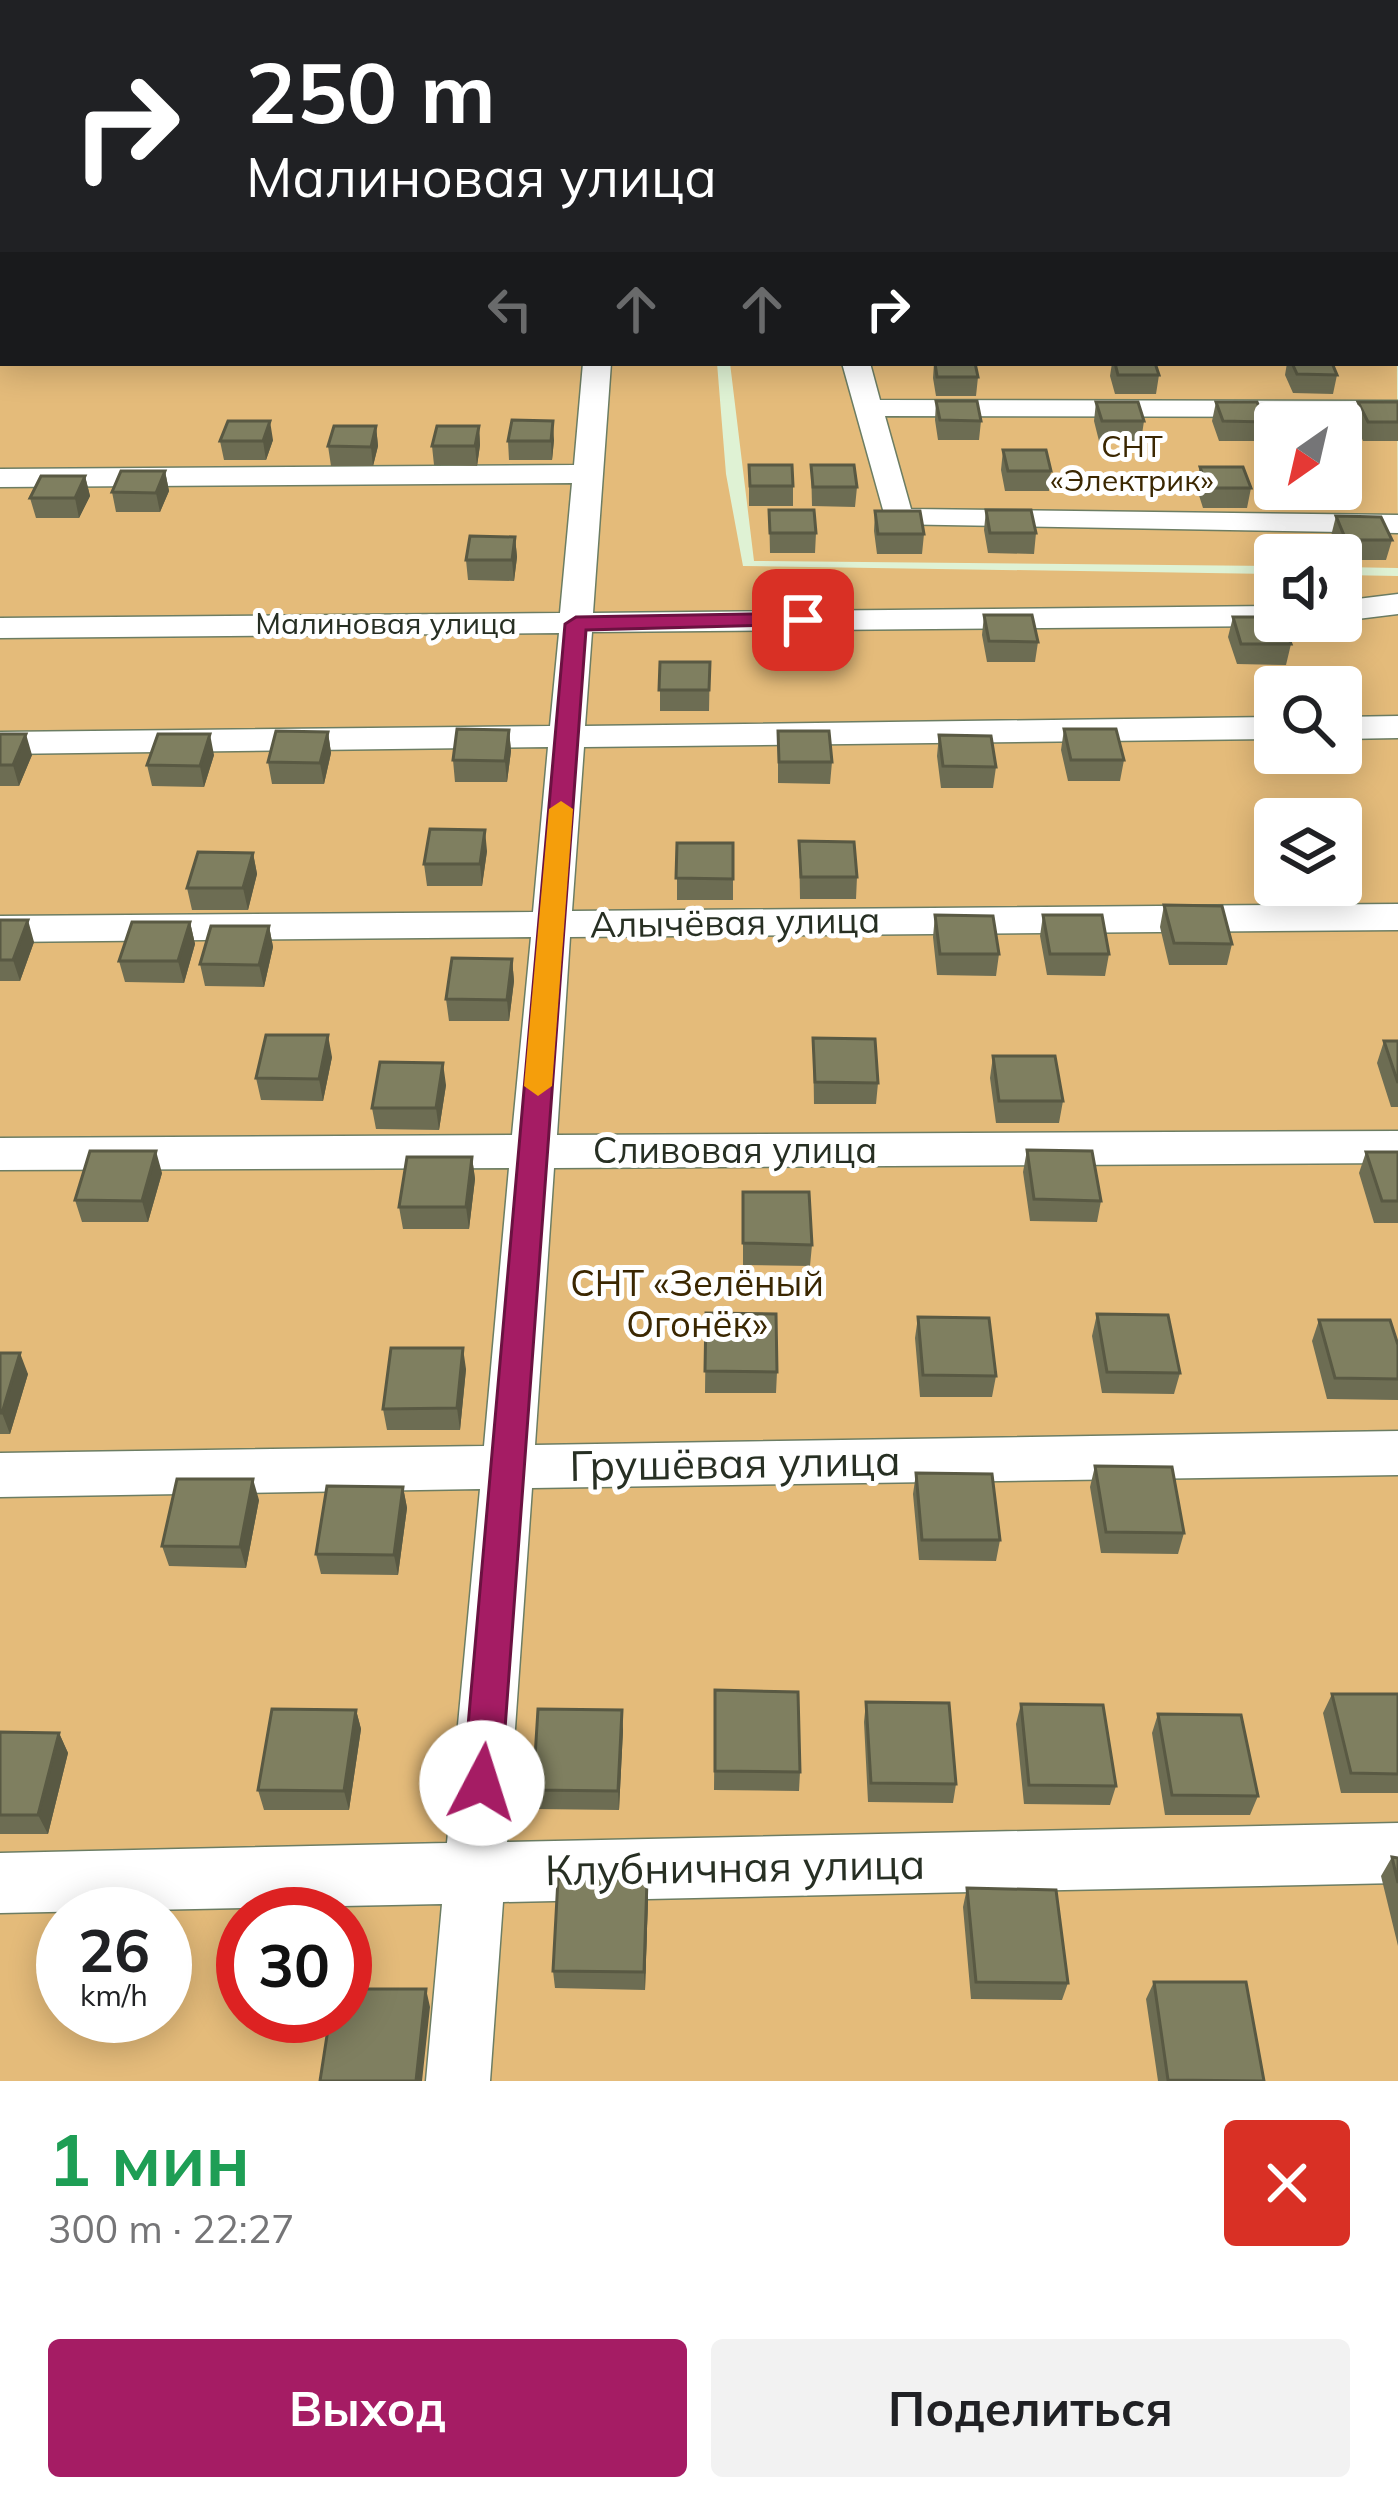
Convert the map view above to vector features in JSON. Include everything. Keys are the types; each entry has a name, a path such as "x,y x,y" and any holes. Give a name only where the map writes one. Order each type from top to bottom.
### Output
{"street":[{"path":"1368,0 1398,0"},
{"path":"458,2081 597,366"},
{"path":"857,366 898,518 1398,524"},
{"path":"868,408 1398,409"},
{"path":"0,478 588,474"},
{"path":"1362,608 1398,604"},
{"name":"Малиновая улица","path":"0,628 1254,616"},
{"path":"1362,728 1398,727"},
{"path":"0,743 1254,728"},
{"name":"Алычёвая улица","path":"0,929 1398,916"},
{"name":"Сливовая улица","path":"0,1154 1398,1147"},
{"name":"Грушёвая улица","path":"0,1475 1398,1453"},
{"name":"Клубничная улица","path":"0,1883 1398,1853"}],"green space":[{"name":"СНТ «Зелёный Огонёк»","path":"0,366 717,366 726,474 743,566 1254,574 1254,642 1362,642 1362,575 1398,576 1398,2081 0,2081"},
{"name":"СНТ «Электрик»","path":"730,366 1397,366 1398,568 1362,567 1362,534 1254,534 1254,566 754,561"}],"building":[{"path":"935,366 976,366 978,377 937,377"},
{"path":"1116,366 1156,366 1159,375 1118,375"},
{"path":"1293,366 1333,366 1337,375 1297,374"},
{"path":"936,401 977,401 981,421 940,420"},
{"path":"1096,402 1138,402 1144,421 1102,421"},
{"path":"1216,402 1254,402 1254,422 1223,421"},
{"path":"1362,402 1398,402 1398,422 1368,422"},
{"path":"512,420 553,421 551,441 508,441"},
{"path":"228,421 270,421 263,441 220,441"},
{"path":"334,426 376,426 371,447 328,446"},
{"path":"437,426 479,426 475,446 432,446"},
{"path":"1003,450 1046,450 1051,471 1008,471"},
{"path":"749,465 792,465 793,486 750,486"},
{"path":"811,465 854,465 857,487 813,487"},
{"path":"1200,467 1243,467 1251,488 1207,488"},
{"path":"121,471 165,471 156,493 112,492"},
{"path":"41,476 85,476 75,498 30,498"},
{"path":"769,510 814,510 816,533 770,533"},
{"path":"986,510 1031,510 1036,533 990,533"},
{"path":"875,511 920,511 924,534 878,534"},
{"path":"1336,516 1381,517 1392,540 1362,540 1362,534 1344,534"},
{"path":"470,536 515,537 512,560 466,560"},
{"path":"984,615 1032,615 1038,642 989,641"},
{"path":"1233,617 1254,617 1254,642 1291,644 1241,644"},
{"path":"660,662 710,662 709,690 659,690"},
{"path":"457,729 509,730 505,761 453,760"},
{"path":"1064,729 1116,729 1124,760 1071,760"},
{"path":"276,731 328,732 320,763 268,762"},
{"path":"778,731 829,731 832,762 779,762"},
{"path":"0,734 26,734 13,765 0,765"},
{"path":"158,734 210,734 200,766 147,765"},
{"path":"939,735 991,736 996,767 943,766"},
{"path":"430,829 485,830 480,864 424,864"},
{"path":"799,841 854,842 857,877 801,877"},
{"path":"677,843 733,843 733,879 676,878"},
{"path":"198,852 253,853 243,888 187,888"},
{"path":"1164,905 1222,906 1232,944 1174,943"},
{"path":"935,915 993,916 999,954 940,954"},
{"path":"1043,915 1102,915 1109,954 1050,954"},
{"path":"0,920 28,920 13,960 0,960"},
{"path":"132,922 190,922 178,961 119,961"},
{"path":"211,926 269,926 259,965 200,964"},
{"path":"452,958 512,959 507,1000 446,999"},
{"path":"266,1035 328,1035 319,1079 256,1078"},
{"path":"813,1038 875,1039 878,1083 815,1082"},
{"path":"1384,1041 1398,1041 1398,1083"},
{"path":"993,1056 1055,1056 1063,1101 999,1101"},
{"path":"380,1062 443,1063 436,1108 372,1108"},
{"path":"1027,1150 1092,1151 1101,1201 1034,1199"},
{"path":"90,1151 156,1151 142,1201 75,1200"},
{"path":"1366,1152 1398,1152 1398,1201 1382,1201"},
{"path":"407,1157 472,1157 466,1207 399,1207"},
{"path":"743,1192 809,1192 812,1245 743,1243"},
{"path":"706,1313 776,1314 777,1372 705,1371"},
{"path":"1097,1314 1168,1315 1180,1373 1107,1372"},
{"path":"918,1317 989,1318 996,1376 923,1375"},
{"path":"1319,1320 1390,1320 1398,1345 1398,1379 1335,1378"},
{"path":"391,1348 463,1348 457,1408 383,1409"},
{"path":"0,1353 20,1353 2,1413 0,1413"},
{"path":"1095,1466 1172,1467 1184,1533 1106,1532"},
{"path":"916,1473 992,1474 1000,1540 922,1540"},
{"path":"177,1479 253,1479 240,1547 162,1546"},
{"path":"327,1486 403,1487 394,1555 316,1554"},
{"path":"715,1690 798,1692 800,1772 715,1771"},
{"path":"1332,1694 1398,1694 1398,1774 1351,1773"},
{"path":"866,1702 949,1703 956,1784 871,1783"},
{"path":"1021,1704 1103,1705 1116,1786 1029,1785"},
{"path":"272,1709 356,1710 344,1791 258,1790"},
{"path":"538,1709 622,1710 618,1791 533,1790"},
{"path":"1158,1714 1241,1715 1258,1796 1172,1795"},
{"path":"0,1732 59,1733 38,1815 0,1815"},
{"path":"558,1879 647,1880 644,1972 553,1971"},
{"path":"967,1888 1056,1890 1068,1983 976,1982"},
{"path":"1154,1982 1246,1982 1264,2081 1168,2080"},
{"path":"372,1989 426,1989 416,2081 320,2081 326,2043 372,2043"}],"slow traffic":[{"path":"538,1086 561,809"}],"route":[{"path":"482,1783 576,624 803,620"}]}
